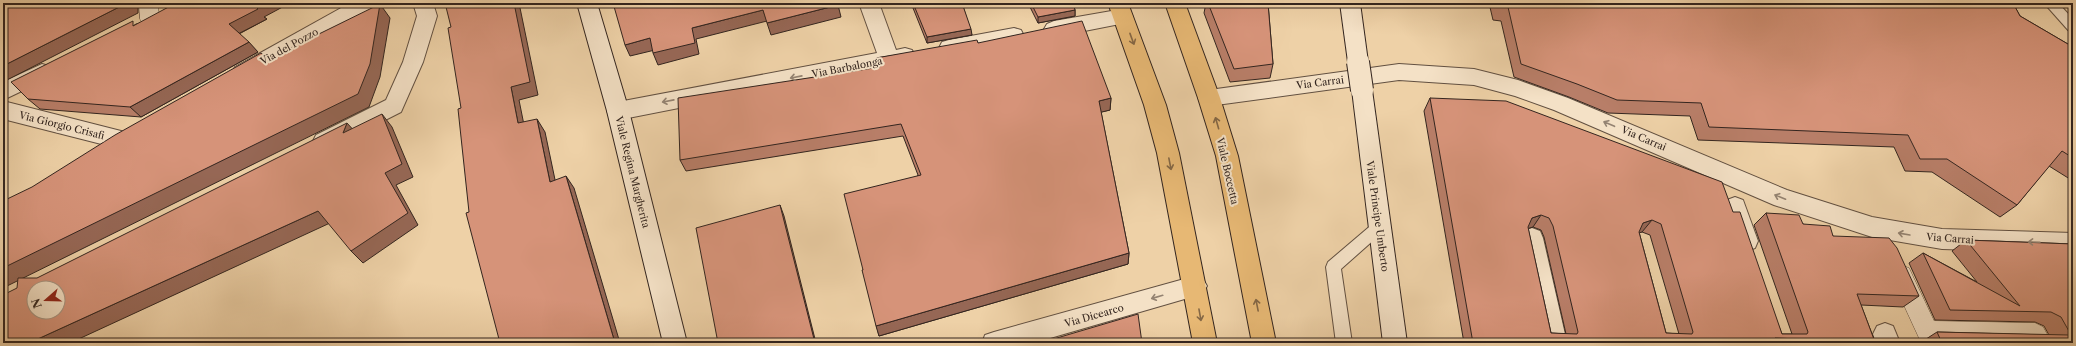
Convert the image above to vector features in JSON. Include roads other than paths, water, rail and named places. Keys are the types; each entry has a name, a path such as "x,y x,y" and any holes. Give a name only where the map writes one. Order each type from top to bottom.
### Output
{"main road":[{"name":"Viale Boccetta","path":"1175,3 1210,98 1227,156 1264,343"},
{"path":"1121,10 1155,105 1168,153 1205,343"}],"street":[{"name":"Via del Pozzo","path":"223,83 367,3"},
{"path":"304,152 394,106 413,62 427,16 423,3"},
{"name":"Viale Regina Margherita","path":"587,3 618,111 675,343"},
{"path":"869,3 889,59"},
{"name":"Viale Principe Umberto","path":"1350,3 1395,343"},
{"name":"Via Barbalonga","path":"618,111 924,52 1033,33 1121,10"},
{"path":"3,92 59,64"},
{"name":"Via Carrai","path":"1210,98 1399,72 1452,74 1496,81 1567,106 1782,198 1872,227 1942,239 2073,243"},
{"name":"Via Giorgio Crisafi","path":"3,110 128,136 101,153"},
{"path":"1735,207 1753,260"},
{"path":"1872,227 1892,256 1927,331 2035,334 2040,343"},
{"path":"1532,238 1555,343"},
{"name":"Via Dicearco","path":"994,343 1195,286"}],"lane":[{"path":"2050,3 2073,27"},
{"path":"1344,343 1333,267 1380,226"}]}
